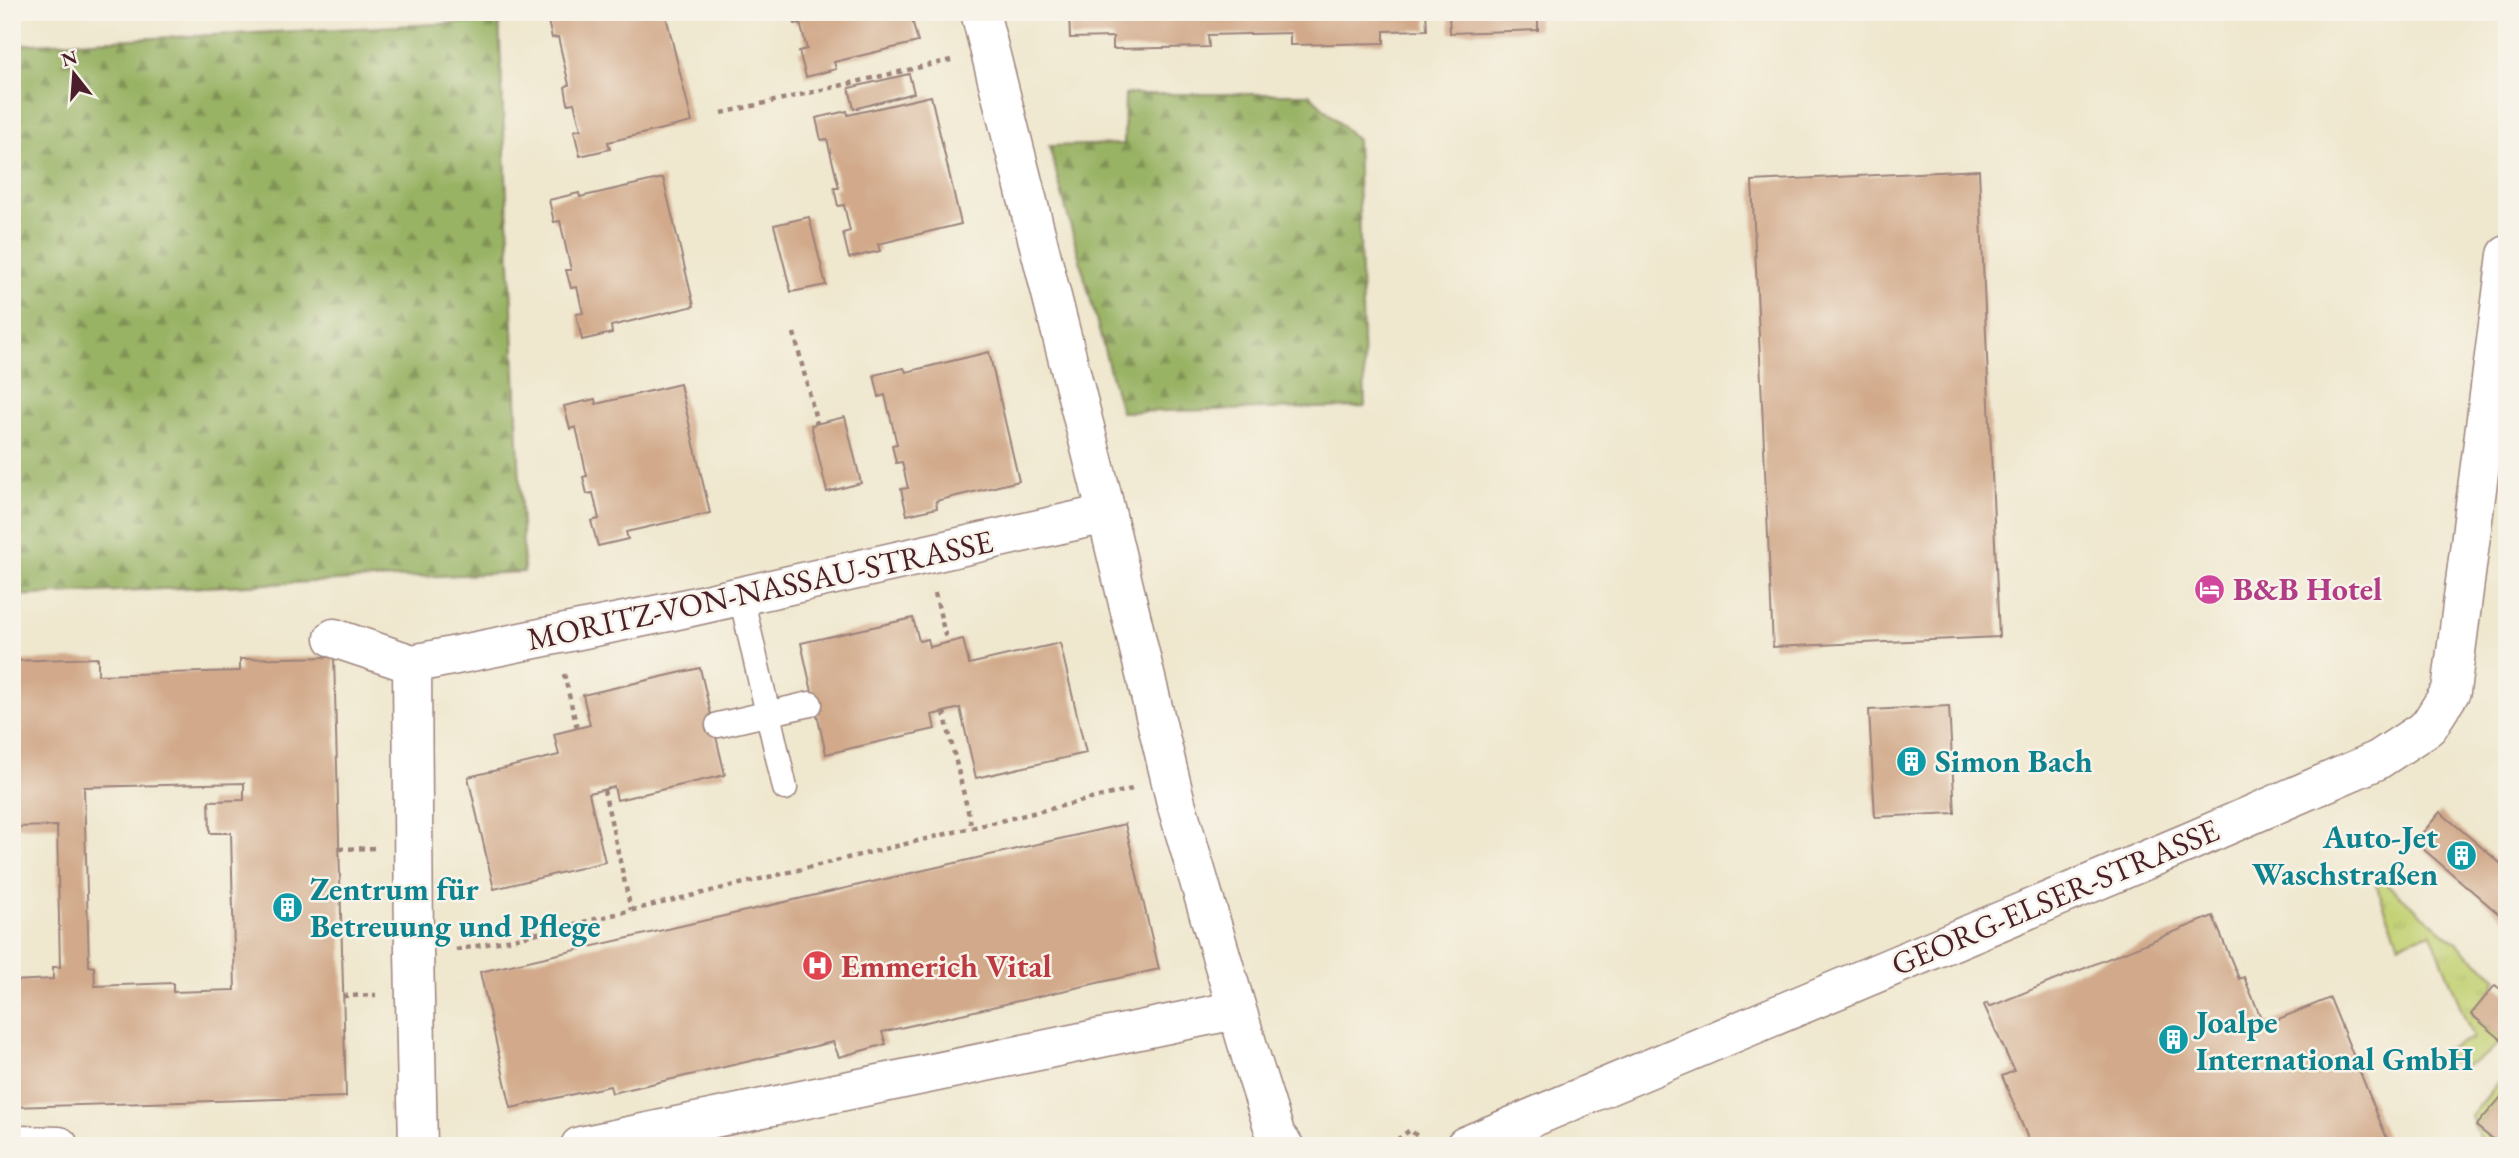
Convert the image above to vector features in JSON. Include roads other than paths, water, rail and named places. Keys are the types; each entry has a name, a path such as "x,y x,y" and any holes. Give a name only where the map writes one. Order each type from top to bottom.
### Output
{"street":[{"path":"979,12 1106,513 1170,780 1236,1010 1276,1136 1284,1146"},
{"name":"GEORG-ELSER-STRASSE","path":"1465,1146 2366,765 2428,727 2451,691 2507,256"},
{"name":"MORITZ-VON-NASSAU-STRASSE","path":"334,638 412,664 741,596 1106,513"},
{"path":"412,664 418,1146"},
{"path":"580,1146 1236,1010"},
{"path":"17,1145 59,1146"}],"lane":[{"path":"741,596 785,788"},
{"path":"718,725 810,704"}],"place":[{"name":"B&B Hotel","path":"2210,589"},
{"name":"Simon Bach","path":"1912,761"},
{"name":"Auto-Jet Waschstraßen","path":"2461,855"},
{"name":"Zentrum für Betreuung und Pflege","path":"287,907"},
{"name":"Emmerich Vital","path":"818,966"},
{"name":"Joalpe International GmbH","path":"2173,1040"}]}
